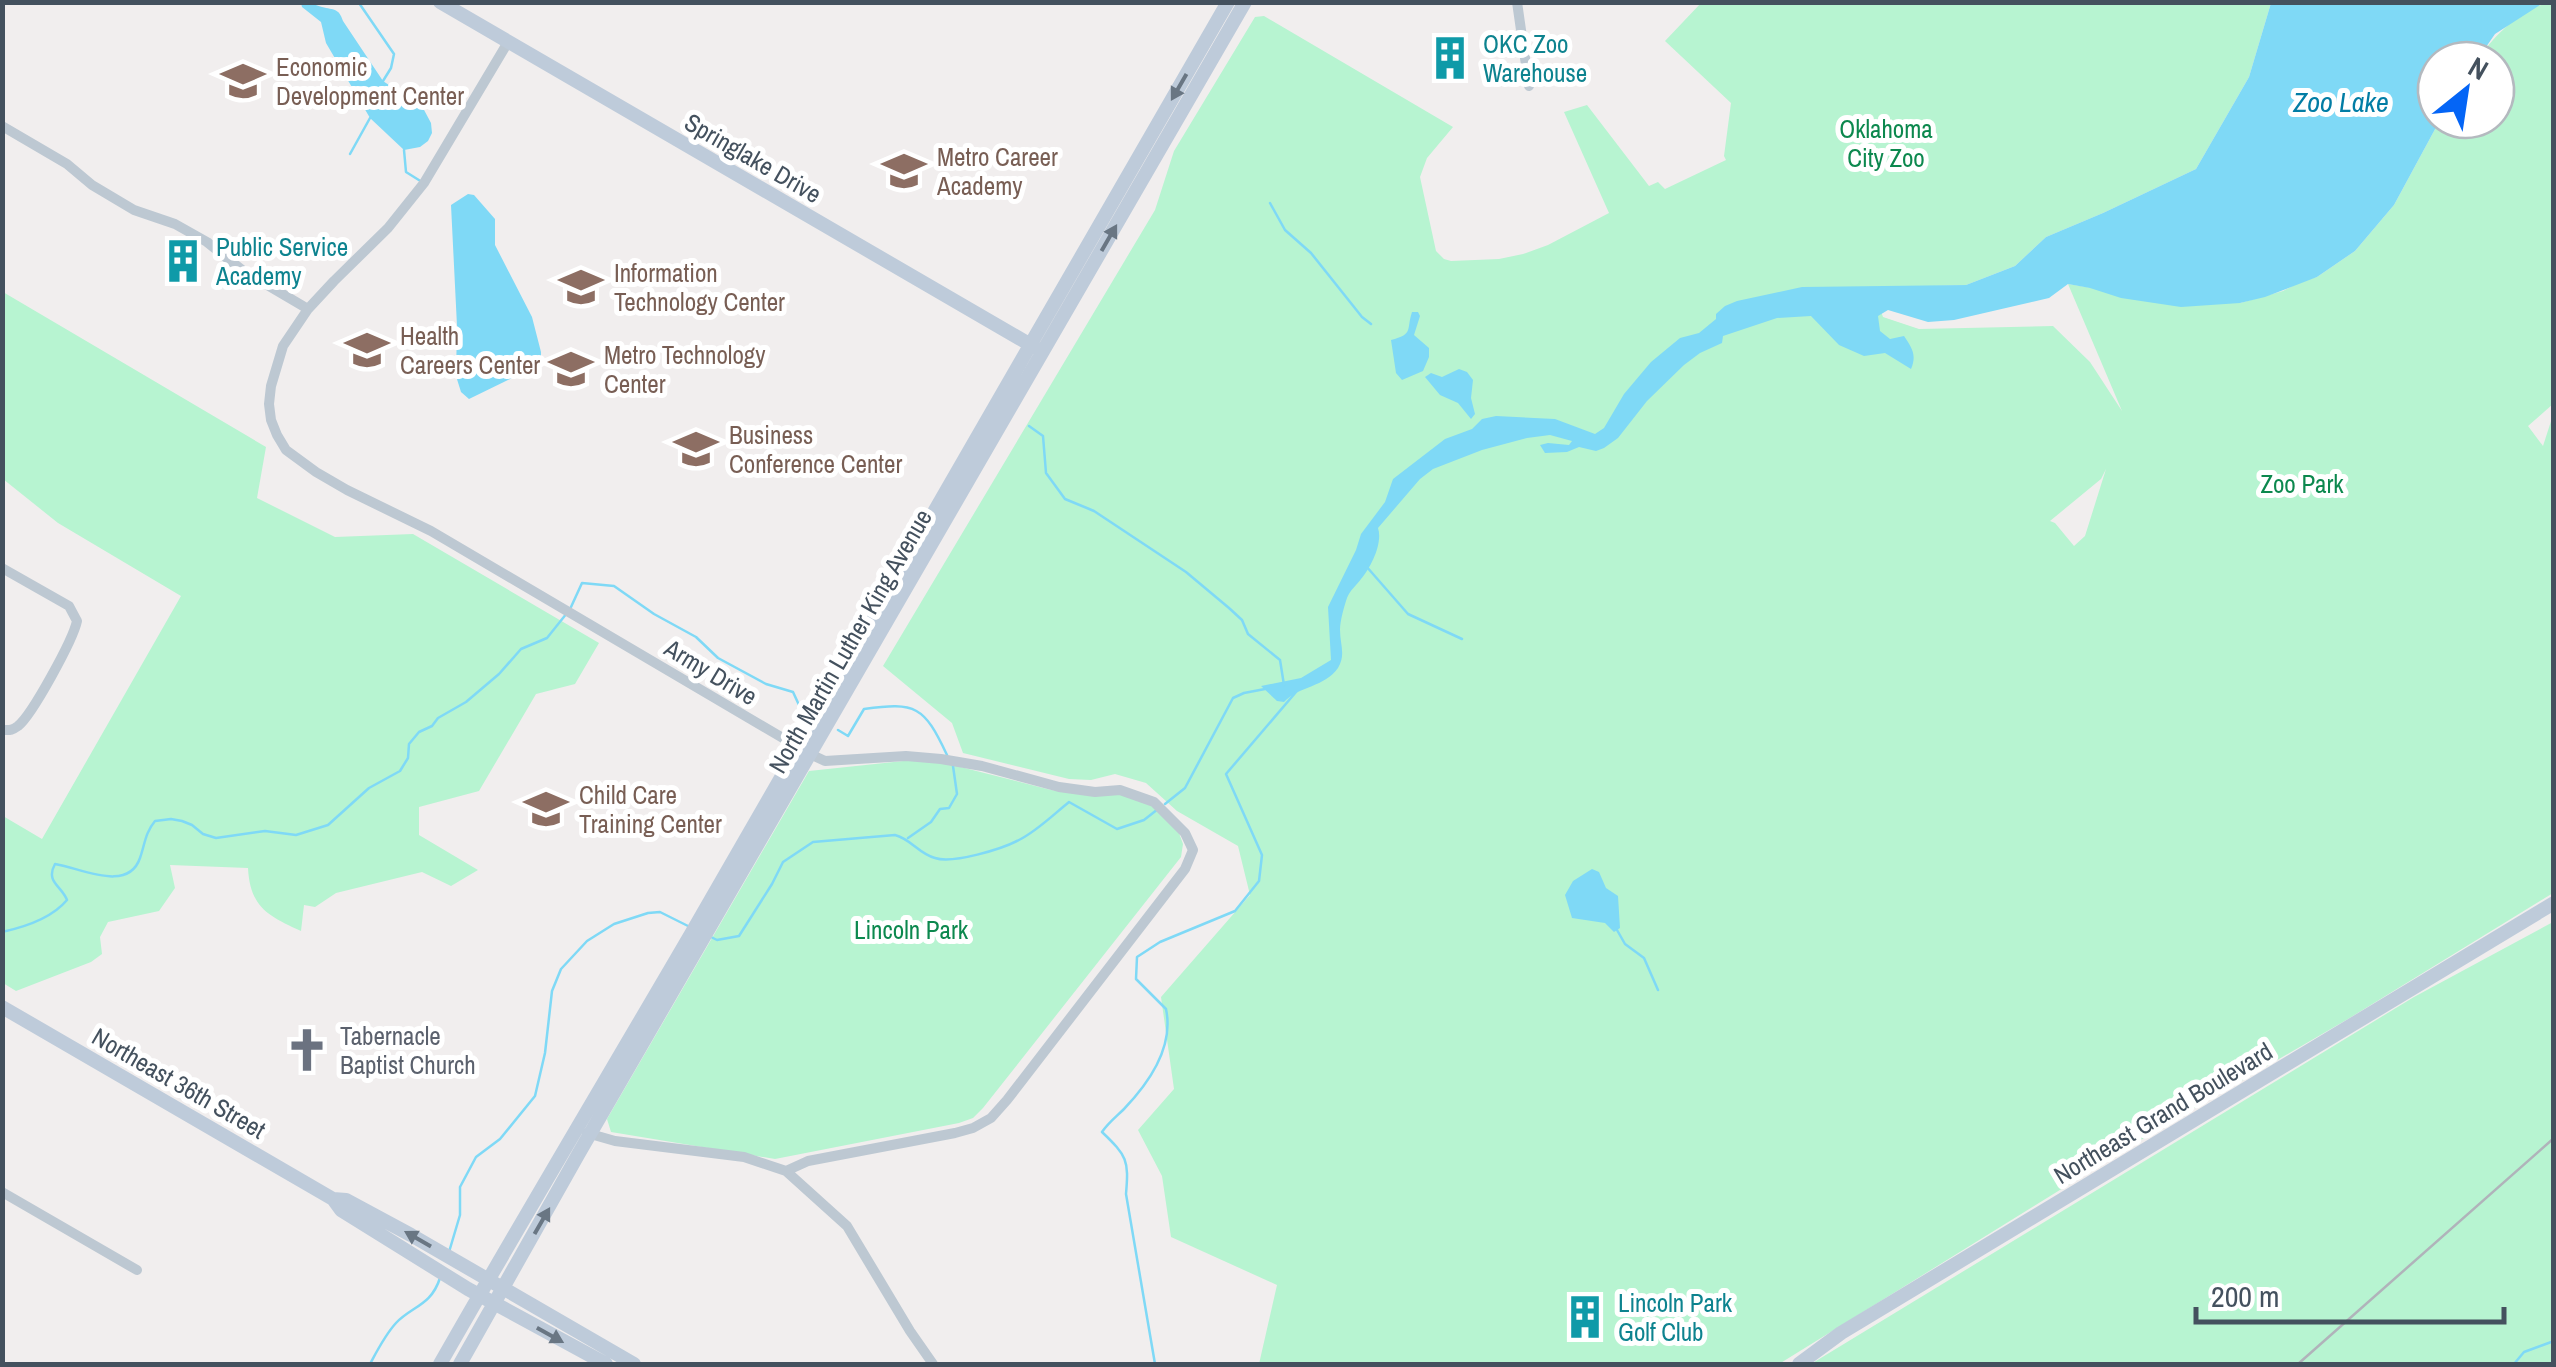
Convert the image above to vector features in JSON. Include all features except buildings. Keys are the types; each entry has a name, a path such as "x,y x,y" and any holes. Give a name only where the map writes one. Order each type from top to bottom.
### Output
{"main road":[{"name":"Springlake Drive","path":"440,2 1037,349"},
{"name":"North Martin Luther King Avenue","path":"1037,349 1228,2"},
{"name":"North Martin Luther King Avenue","path":"495,1304 583,1131 1037,349 1245,2"},
{"name":"Northeast Grand Boulevard","path":"1799,1364 1841,1333 2554,904"},
{"name":"Northeast 36th Street","path":"2,1006 333,1200 341,1210 495,1304 606,1364"},
{"name":"North Martin Luther King Avenue","path":"488,1280 542,1186 583,1131"},
{"name":"Northeast 36th Street","path":"333,1200 346,1200 634,1364"},
{"path":"440,1364 488,1280"},
{"path":"460,1364 495,1304"}],"street":[{"path":"1517,2 1529,86"},
{"name":"Army Drive","path":"508,42 414,196 308,309 283,346 270,386 269,404 276,435 286,450 347,490 431,531 825,761 906,756 942,759 1059,787 1095,792 1120,790 1154,802 1184,833 1193,850 1185,869 991,1118 955,1133 808,1161 786,1171"},
{"path":"2,126 134,210 175,224 207,242 246,272 308,309"},
{"path":"2,568 69,606 76,617 72,640 46,684 22,722 6,730"},
{"path":"583,1131 615,1141 744,1158 786,1171 847,1226 933,1364"},
{"path":"2,1192 137,1270"}],"green space":[{"path":"1701,3 2271,3 2249,77 2196,169 2046,237 2015,266 1966,285 1873,288 1883,317 1919,329 2053,326 2090,362 2122,411 2068,284 2240,303 2317,277 2355,251 2394,205 2429,140 2516,140 2516,40 2493,40 2521,15 2553,3 2553,404 2528,426 2543,446 2553,415 2553,893 2165,1125 1779,1364 1259,1364 1277,1285 1171,1237 1162,1176 1138,1130 1174,1089 1161,997 1250,895 1238,846 1177,811 1146,783 1115,774 1091,780 1069,779 963,753 952,723 883,666 1155,210 1174,151 1255,17 1264,16 1453,127 1427,158 1420,177 1436,251 1451,261 1523,254 1609,213 1564,112 1587,105 1649,186 1658,182 1665,189 1726,160 1731,103 1665,41","holes":["2106,469 2085,536 2074,546 2050,521 2101,479"]},
{"path":"3,292 266,447 257,498 335,537 413,534 599,643 575,684 536,694 479,791 419,807 419,835 478,870 451,886 422,872 336,893 315,907 304,905 301,931 279,920 257,901 248,868 170,865 175,888 159,911 108,922 100,937 102,954 91,962 16,991 3,983 3,816 42,839 181,596 58,523 3,479"},
{"name":"Lincoln Park","path":"922,759 1051,790 1119,792 1148,801 1179,833 1183,844 1181,857 973,1118 775,1159 611,1132 607,1119 809,771"},
{"path":"2553,922 2553,1364 1811,1364 2414,997"}],"water":[{"path":"301,3 340,14 383,81 423,108 431,123 428,141 404,150 370,118 326,43 321,22"},
{"name":"Zoo Lake","path":"2271,3 2543,3 2491,40 2416,40 2416,140 2429,140 2394,205 2355,251 2317,277 2240,303 2181,307 2121,298 2068,284 2049,298 1954,320 1928,322 1888,310 1878,316 1880,331 1890,339 1904,336 1913,352 1911,369 1885,353 1864,356 1839,345 1811,316 1777,318 1723,336 1722,343 1684,365 1647,401 1618,438 1604,448 1596,451 1579,447 1545,453 1540,445 1569,445 1572,441 1550,435 1482,450 1433,469 1378,528 1375,555 1345,606 1338,668 1284,702 1277,701 1261,686 1301,678 1331,660 1328,607 1361,534 1385,502 1393,479 1445,439 1472,429 1482,419 1496,416 1555,419 1595,434 1604,428 1624,394 1651,362 1680,338 1699,333 1725,306 1737,301 1802,287 1966,285 2015,266 2046,237 2196,169 2249,77"},
{"path":"468,194 474,195 495,219 495,245 532,317 541,352 535,367 469,399 461,392 456,376 451,205"},
{"path":"1412,312 1420,316 1414,335 1429,348 1429,357 1423,371 1402,380 1396,373 1391,340 1406,333"},
{"path":"1459,369 1473,380 1471,398 1475,414 1471,419 1458,403 1440,395 1425,377 1431,373 1442,377"},
{"path":"1592,869 1599,872 1606,888 1618,896 1620,928 1614,932 1605,923 1572,918 1565,895 1573,881"}],"waterway":[{"path":"359,3 394,54 383,81"},
{"path":"350,154 370,118"},
{"path":"404,150 406,172 422,182"},
{"path":"1270,203 1285,230 1311,253 1371,324"},
{"path":"1029,426 1043,436 1046,473 1065,499 1094,511 1186,572 1229,608 1242,620 1248,634 1280,660 1284,685"},
{"path":"1366,566 1408,614 1462,639"},
{"path":"571,607 582,583 614,586 696,637 718,658 766,684 793,692 799,705"},
{"path":"2,932 38,921 67,900 53,880 55,864 103,876 125,874 134,868 155,821 182,821 216,838 265,831 296,835 328,825 369,788 400,771 408,758 409,744 419,732 466,702 521,649 547,638 567,613"},
{"path":"1165,804 1185,788 1233,698 1265,689"},
{"path":"1155,1364 1126,1194 1126,1166 1121,1153 1102,1132 1150,1076 1166,1037 1166,1009 1136,979 1137,957 1160,942 1235,911 1259,881 1262,855 1226,774 1296,692"},
{"path":"838,730 848,736 864,709 907,708 932,726 947,755"},
{"path":"908,838 931,822 940,809 949,808 957,794 953,766"},
{"path":"711,937 717,940 739,936 783,862 813,842 895,835 929,856 953,859 1019,840 1069,802 1117,829 1144,820 1158,809"},
{"path":"449,1252 460,1215 460,1187 476,1157 500,1139 535,1096 552,991 561,969 587,941 614,924 660,912 690,927"},
{"path":"1617,930 1625,944 1644,958 1658,990"},
{"path":"370,1364 392,1328 426,1300 440,1278"},
{"path":"2514,1364 2524,1352 2554,1341"}],"railway":[{"path":"2298,1364 2554,1138"}],"place":[{"name":"OKC Zoo Warehouse","path":"1450,58"},
{"name":"Economic Development Center","path":"243,81"},
{"name":"Metro Career Academy","path":"904,171"},
{"name":"Public Service Academy","path":"183,261"},
{"name":"Information Technology Center","path":"581,287"},
{"name":"Health Careers Center","path":"367,350"},
{"name":"Metro Technology Center","path":"571,369"},
{"name":"Business Conference Center","path":"696,449"},
{"name":"Child Care Training Center","path":"546,809"},
{"name":"Tabernacle Baptist Church","path":"307,1050"},
{"name":"Lincoln Park Golf Club","path":"1585,1317"}],"park label":[{"name":"Oklahoma City Zoo","path":"1886,144"},
{"name":"Zoo Park","path":"2302,484"}]}
